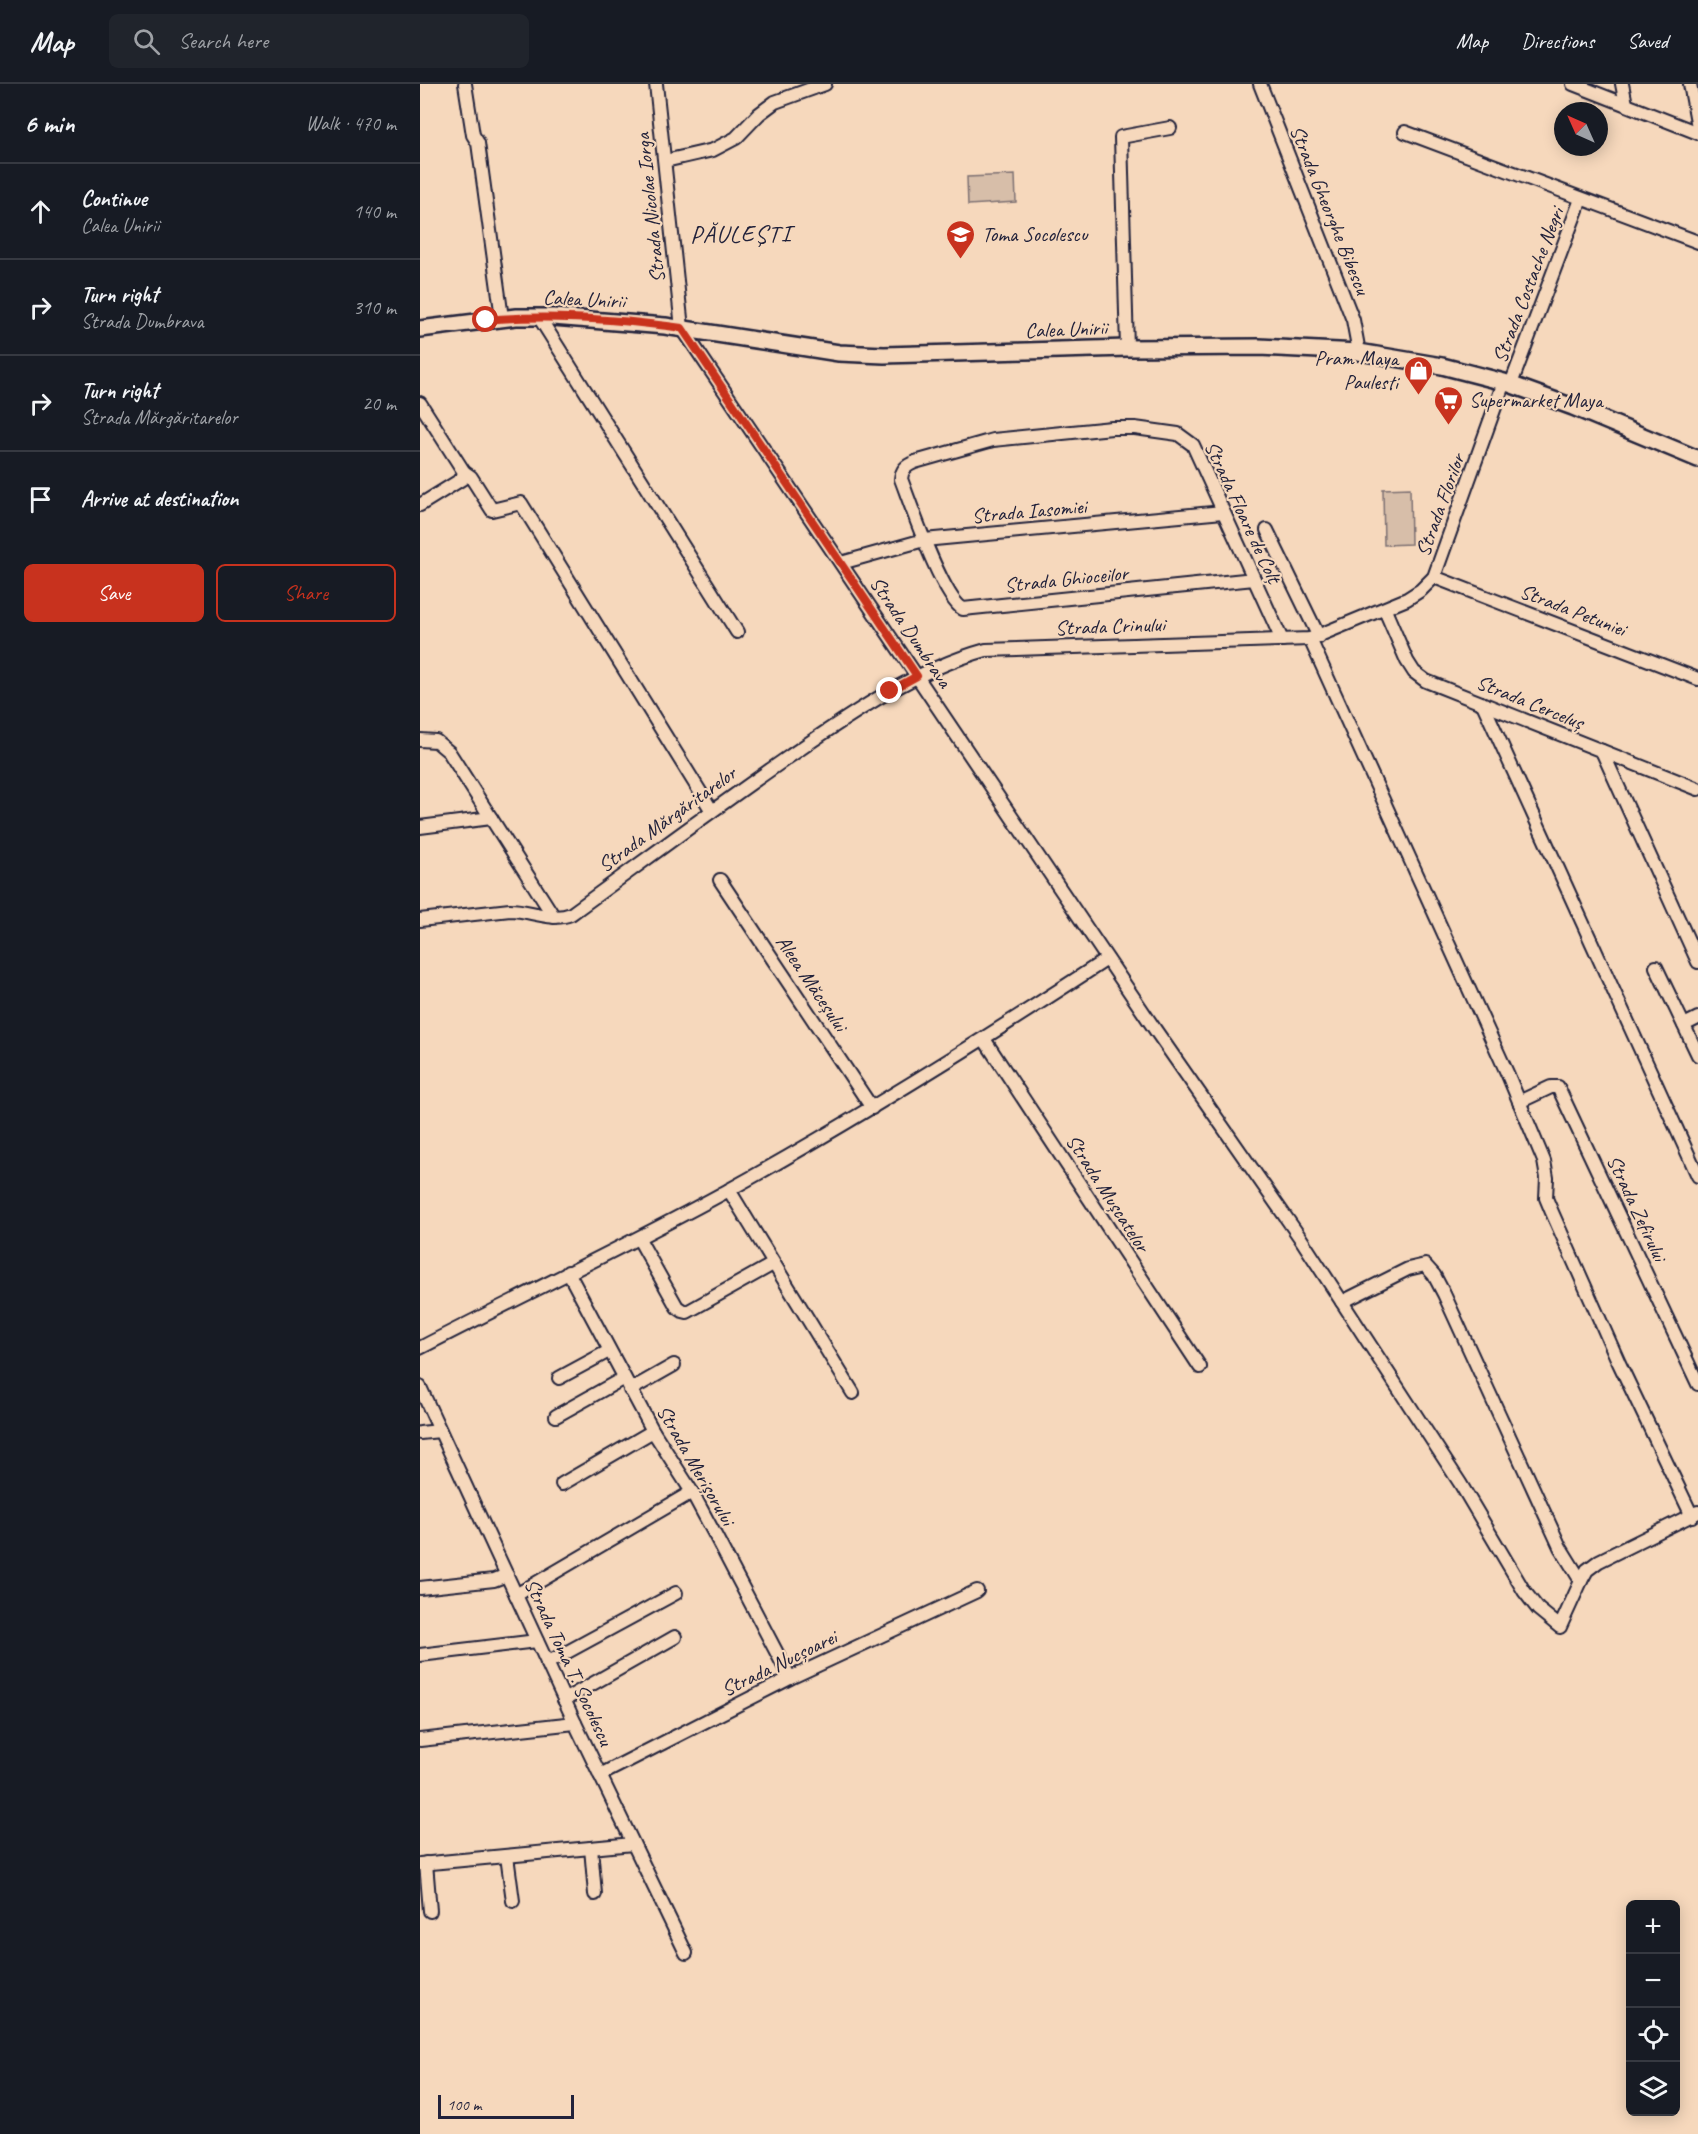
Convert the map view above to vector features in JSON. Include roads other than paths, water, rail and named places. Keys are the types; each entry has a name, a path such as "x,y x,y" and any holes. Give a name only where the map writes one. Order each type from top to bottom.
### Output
{"main road":[{"name":"Calea Unirii","path":"420,329 502,318 539,316 621,321 682,328 839,353 884,355 1126,348 1259,347 1359,352 1442,366 1508,383 1573,407 1698,459"}],"street":[{"path":"465,84 473,135 478,143 502,318"},
{"name":"Strada Nicolae Iorga","path":"656,84 682,328"},
{"path":"665,161 713,150 736,138 759,114 775,102 825,84"},
{"name":"Strada Gheorghe Bibescu","path":"1260,84 1353,320 1359,352"},
{"path":"1573,84 1587,87 1698,133"},
{"path":"1622,84 1626,104"},
{"path":"1690,84 1698,127"},
{"path":"1126,348 1121,137 1170,128"},
{"path":"1405,132 1698,242"},
{"name":"Strada Costache Negri","path":"1508,383 1581,199"},
{"path":"539,316 737,632"},
{"name":"Strada Dumbrava","path":"682,328 1107,958 1301,1239 1460,1483 1524,1591 1538,1609 1560,1627 1581,1581"},
{"name":"Strada Florilor","path":"1314,638 1407,600 1434,577 1508,383"},
{"path":"420,403 464,472 471,477 492,510 520,503 712,811"},
{"name":"Strada Floare de Colț","path":"924,540 901,479 907,465 993,440 1112,428 1135,428 1178,434 1186,438 1193,446 1282,640"},
{"path":"420,505 462,479 464,472"},
{"name":"Strada Iasomiei","path":"841,563 924,540 1224,512"},
{"path":"1267,530 1544,1161 1547,1178 1546,1198 1551,1210 1619,1363 1695,1514 1599,1561 1587,1570 1581,1581 1560,1547 1444,1294 1430,1270 1425,1265 1408,1269 1342,1302"},
{"name":"Strada Ghioceilor","path":"924,540 953,601 963,609 1254,579"},
{"name":"Strada Petuniei","path":"1434,577 1698,679"},
{"name":"Strada Cerceluș","path":"1385,610 1413,672 1426,681 1698,789"},
{"name":"Strada Crinului","path":"917,676 960,657 986,650 1314,638"},
{"name":"Strada Mărgăritarelor","path":"554,917 562,918 571,914 826,731 917,676"},
{"path":"1483,704 1698,1176"},
{"path":"420,740 436,741 449,752 554,917"},
{"path":"1602,751 1698,962"},
{"path":"420,827 491,818"},
{"name":"Aleea Măceșului","path":"720,880 872,1108"},
{"path":"420,920 524,910 554,917"},
{"path":"420,1348 568,1272 639,1239 729,1190 872,1108 984,1039 1107,958"},
{"path":"1656,967 1698,1054"},
{"path":"1684,1025 1698,1018"},
{"name":"Strada Mușcatelor","path":"984,1039 1200,1367"},
{"name":"Strada Zefirului","path":"1519,1102 1551,1087 1558,1087 1698,1384"},
{"path":"729,1190 853,1393"},
{"path":"639,1239 677,1307 683,1311 687,1311 773,1264"},
{"name":"Strada Merișorului","path":"568,1272 653,1431 692,1492 790,1678"},
{"path":"559,1378 609,1351"},
{"path":"630,1390 674,1365"},
{"path":"556,1416 624,1378"},
{"name":"Strada Toma T. Socolescu","path":"420,1387 564,1700 686,1953"},
{"path":"420,1433 441,1431"},
{"path":"562,1484 653,1431"},
{"path":"516,1594 692,1492"},
{"path":"420,1588 494,1580 507,1575"},
{"name":"Strada Nucșoarei","path":"600,1775 790,1678 977,1591"},
{"path":"547,1663 676,1593"},
{"path":"564,1700 675,1637"},
{"path":"420,1655 537,1641"},
{"path":"420,1740 575,1723"},
{"path":"430,1911 423,1864 633,1844"},
{"path":"591,1848 595,1894"},
{"path":"507,1856 513,1901"}],"place":[{"name":"Toma Socolescu","path":"961,260"},
{"name":"Pram Maya Paulesti","path":"1419,396"},
{"name":"Supermarket Maya","path":"1448,426"}],"district":[{"name":"PĂULEȘTI","path":"741,234"}]}
